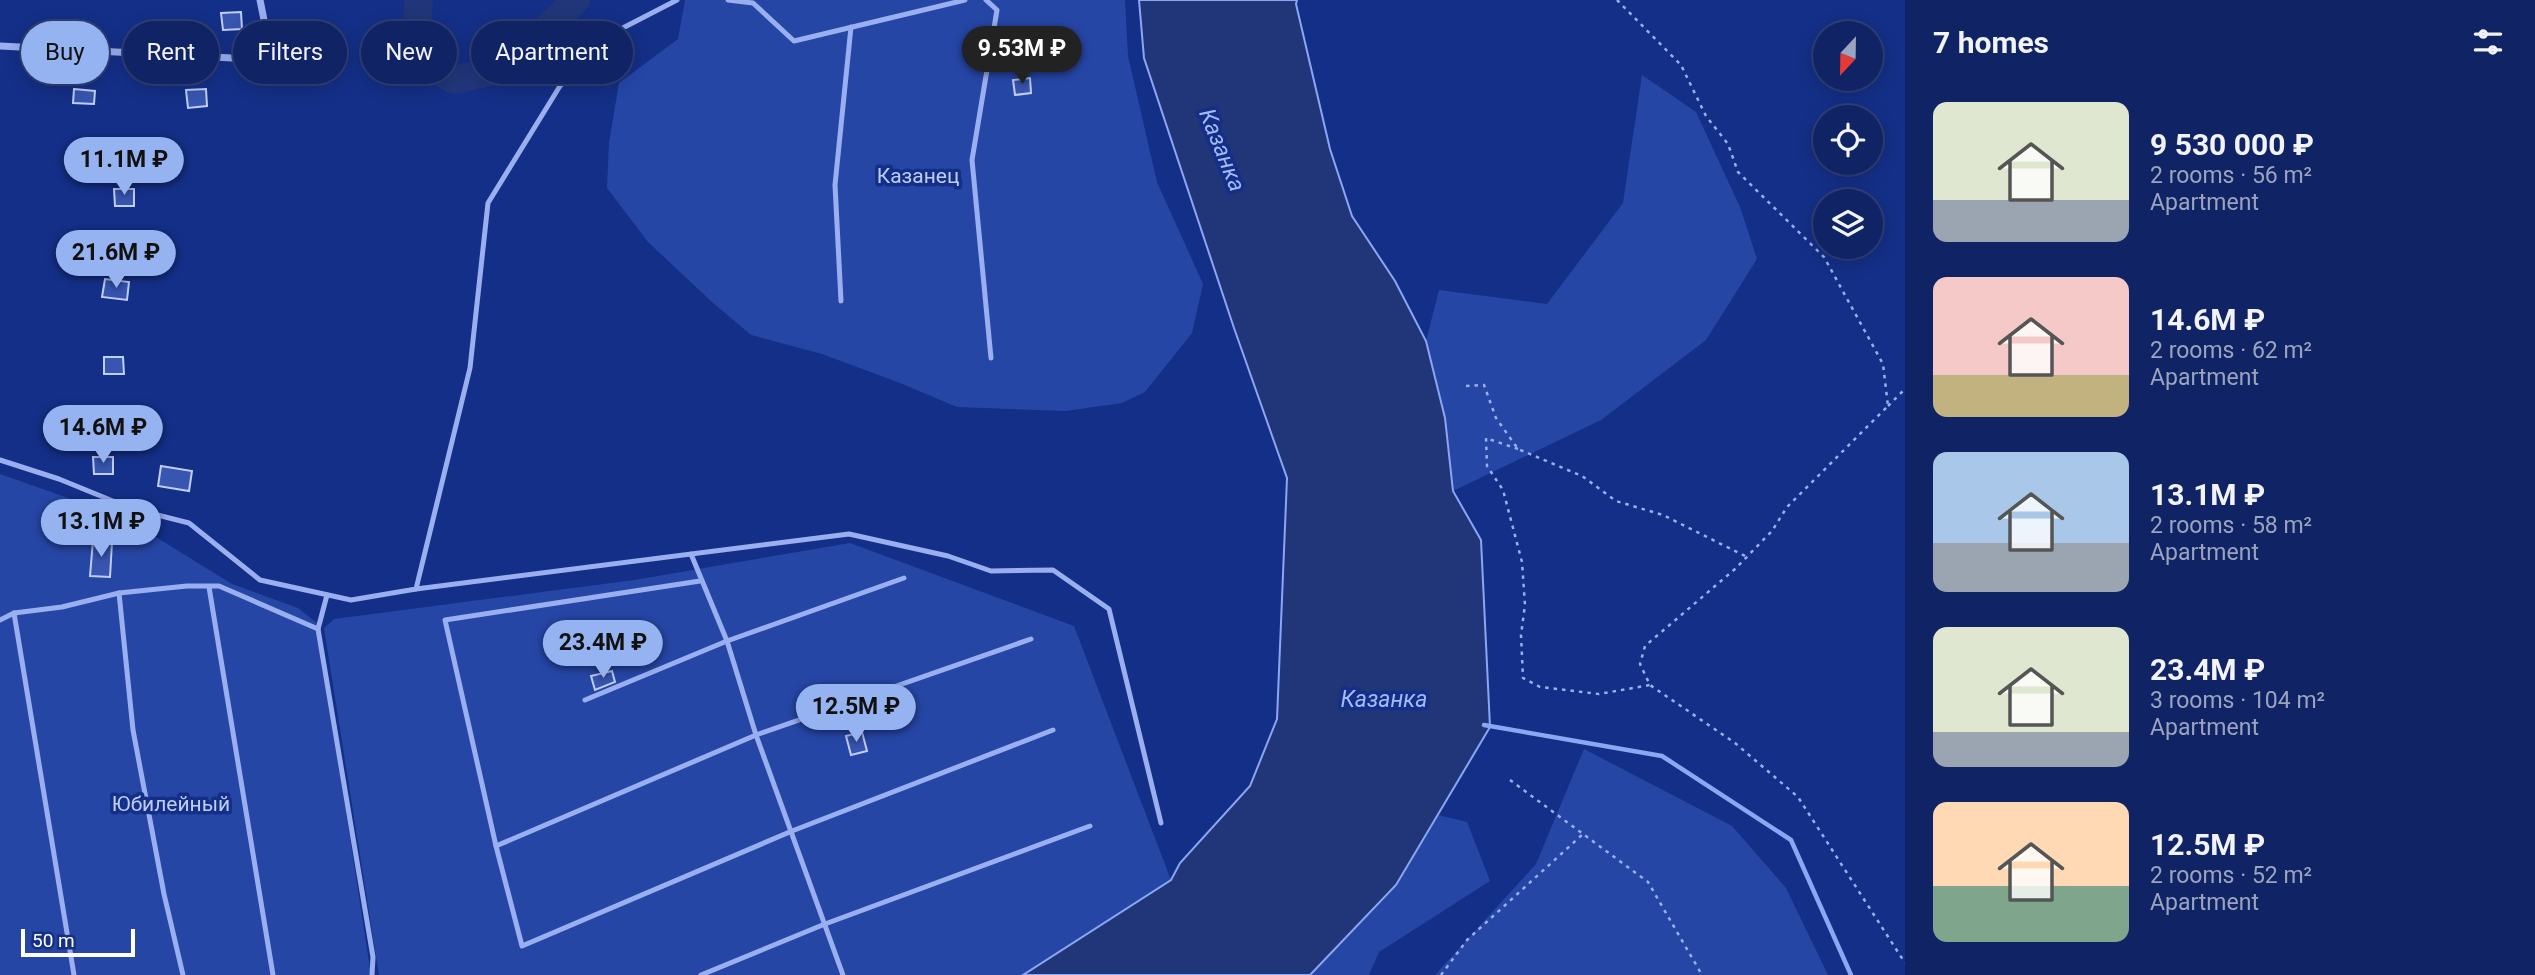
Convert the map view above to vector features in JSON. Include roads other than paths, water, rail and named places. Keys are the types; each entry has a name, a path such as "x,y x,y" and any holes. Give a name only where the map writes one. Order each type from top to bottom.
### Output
{"street":[{"path":"0,46 272,60 260,0"}],"lane":[{"path":"416,589 470,368 488,203 560,86 615,32 677,0"},
{"path":"728,0 753,3 794,41 965,0"},
{"path":"986,0 997,10 972,160 991,358"},
{"path":"841,301 835,185 851,27"},
{"path":"0,460 59,479 130,508 188,523 260,580 351,600 416,589 849,534 948,556 991,570 1053,570 1109,609 1160,823"},
{"path":"691,554 727,642 756,735 843,975"},
{"path":"585,700 727,642 904,578"},
{"path":"700,581 445,620 496,846 522,946 792,831 1053,730"},
{"path":"0,620 14,613 62,607 119,593 187,586 219,586 318,629"},
{"path":"209,587 273,975"},
{"path":"119,593 133,730 164,894 183,975"},
{"path":"327,595 318,629 373,957 372,975"},
{"path":"14,613 74,975"},
{"path":"496,846 756,735 1031,639"},
{"path":"701,975 825,924 1090,826"}],"water":[{"name":"Казанка","path":"1139,0 1297,0 1330,149 1352,216 1395,281 1426,341 1445,418 1453,491 1481,540 1490,727 1396,885 1310,975 1023,975 1171,880 1180,863 1250,786 1277,719 1287,478 1144,58"}],"waterway":[{"path":"419,0 414,56 454,80 506,68 576,0"},
{"path":"1484,725 1662,756 1791,840 1851,975"}],"park label":[{"name":"Казанец","path":"918,176"},
{"name":"Юбилейный","path":"171,804"}]}
